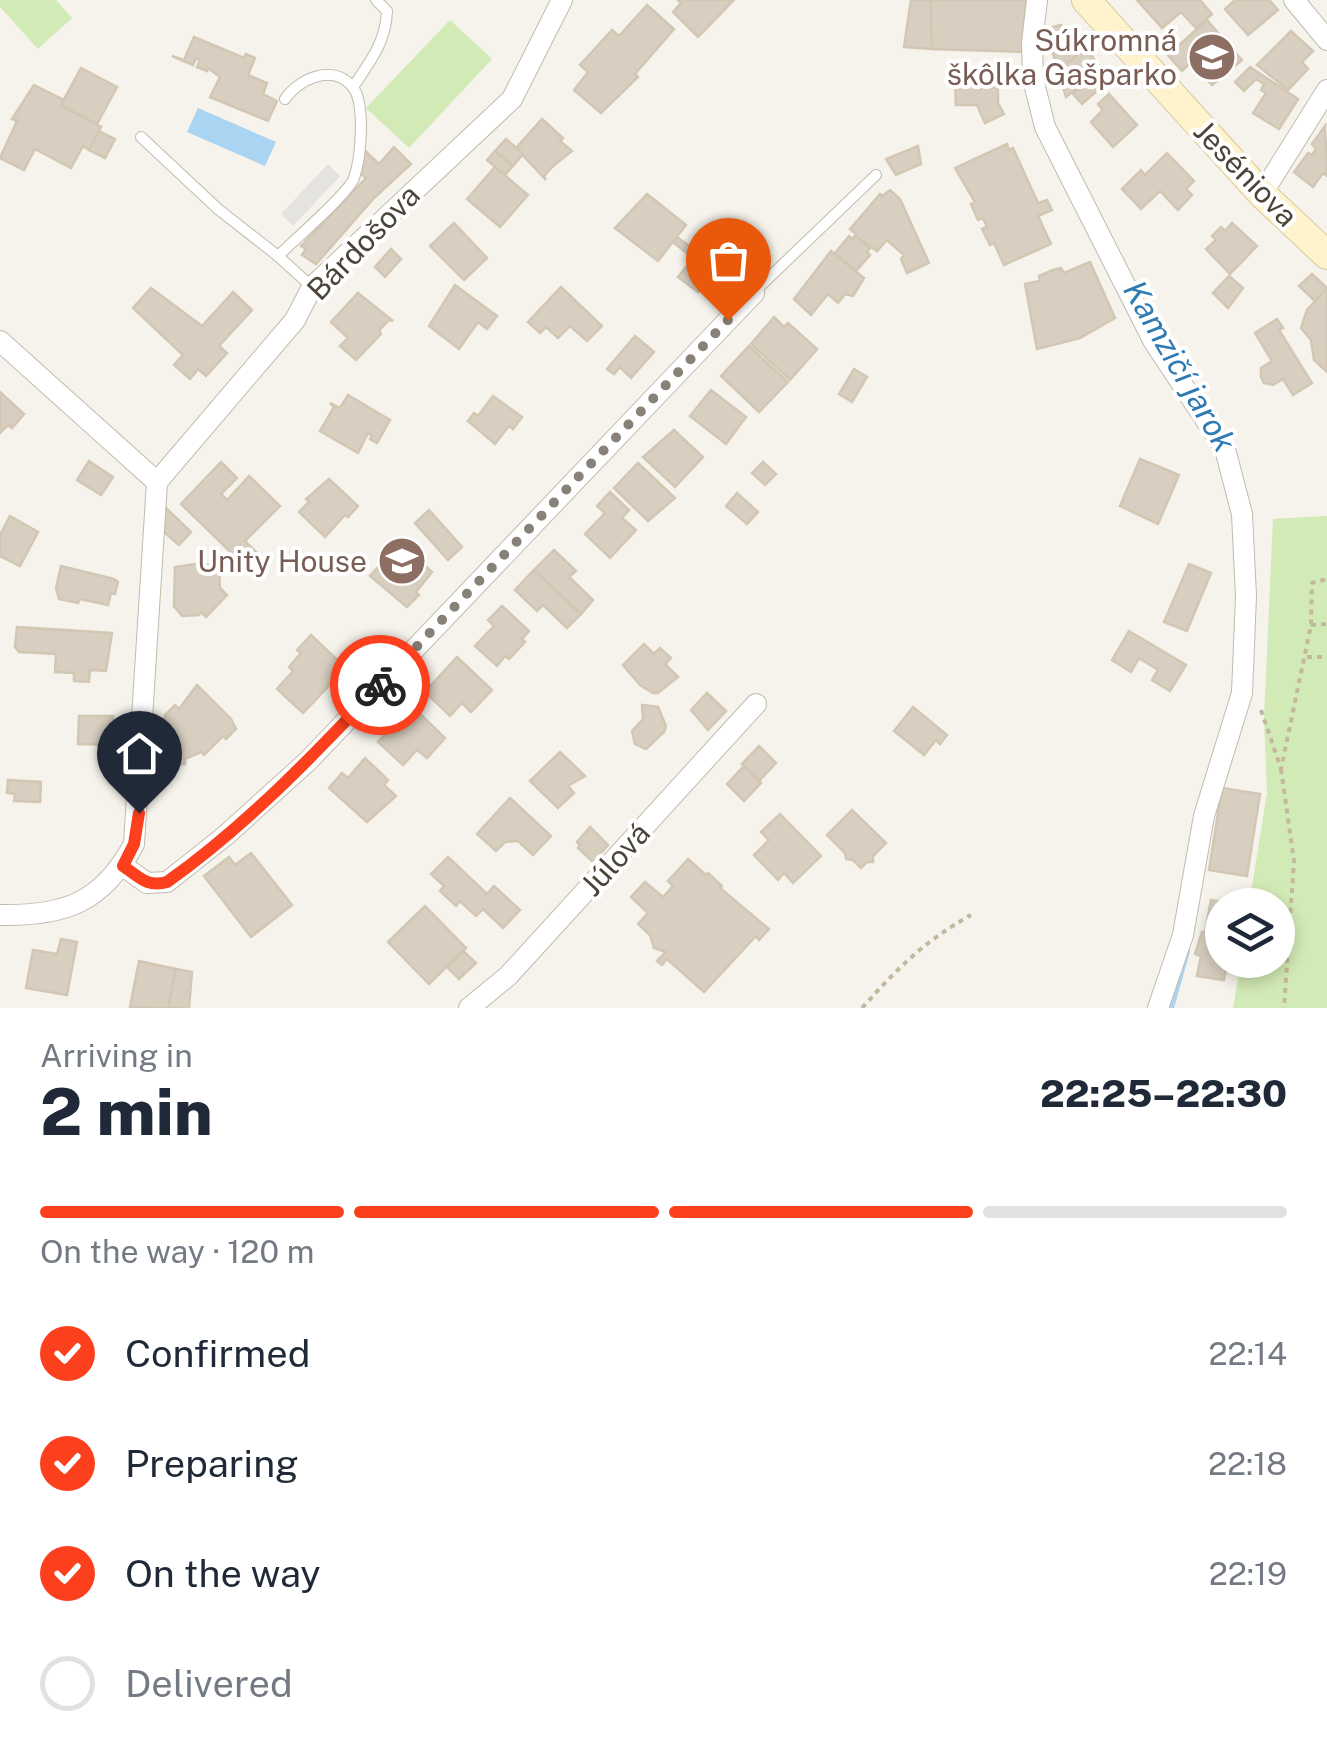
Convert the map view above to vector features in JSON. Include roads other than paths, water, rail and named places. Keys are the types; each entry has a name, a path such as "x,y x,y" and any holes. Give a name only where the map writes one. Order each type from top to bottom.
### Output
{"street":[{"name":"Bárdošova","path":"157,482 295,320 312,287 512,98 562,0"},
{"path":"1037,0 1033,79 1044,127 1154,342 1225,449 1242,514 1246,596 1242,694 1204,816 1183,935 1158,1008"},
{"name":"Jeséniova","path":"1086,0 1262,194 1327,255"},
{"path":"1294,0 1327,40"},
{"path":"1262,194 1327,90"},
{"path":"123,866 146,883 167,882 308,761 754,292"},
{"path":"0,341 157,482 139,813 134,844 123,866 106,886 77,906 37,916 0,915"},
{"name":"Júlová","path":"469,1008 508,976 756,704"}],"lane":[{"path":"353,86 378,52 386,28 386,11 376,0"},
{"path":"284,99 295,84 306,78 324,75 353,86"},
{"path":"278,256 354,181 361,112 353,86"},
{"path":"142,137 218,210 312,287"},
{"path":"754,292 876,176"}],"water":[{"path":"198,108 276,142 265,166 187,132"}],"waterway":[{"name":"Kamzičí jarok","path":"1171,1008 1187,951"}],"place":[{"name":"Súkromná škôlka Gašparko","path":"1212,57"},
{"name":"Unity House","path":"402,561"}]}
